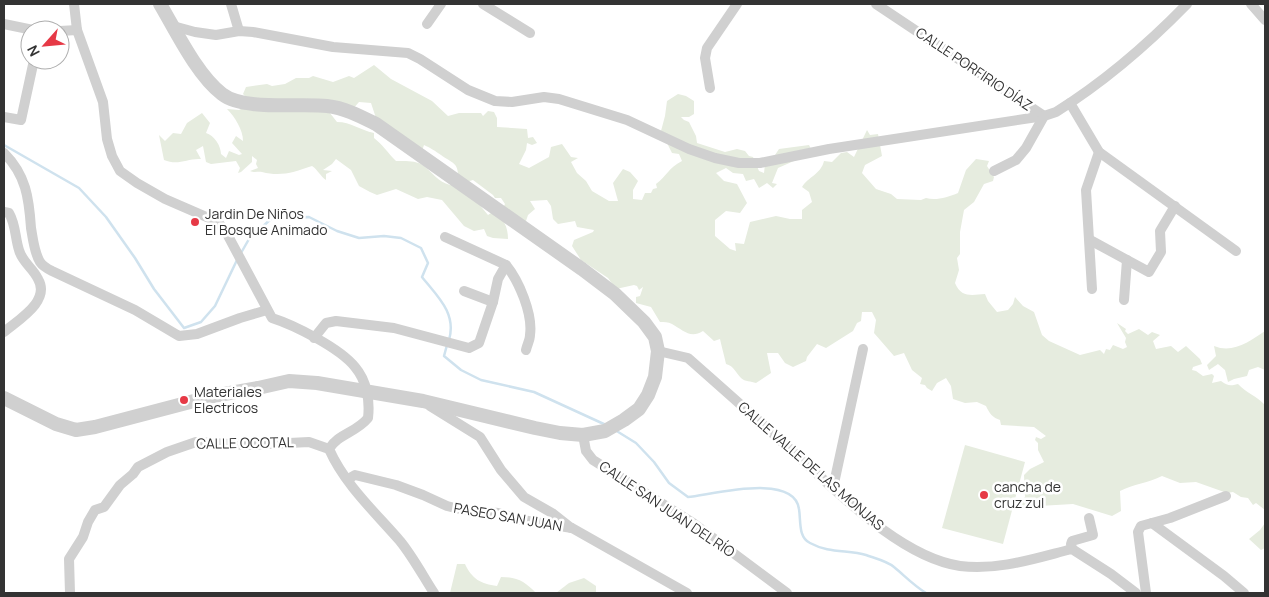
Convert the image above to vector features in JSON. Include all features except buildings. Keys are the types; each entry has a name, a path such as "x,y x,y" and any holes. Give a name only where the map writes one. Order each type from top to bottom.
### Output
{"street":[{"path":"74,4 77,30 99,88 107,139 112,156 120,171 165,199 218,222 226,232 272,318 288,323 314,338 347,358 356,368 367,393 368,418 362,425 334,440 329,449 334,461 370,510 401,542 434,593"},
{"path":"4,398 56,424 76,430 95,427 213,396 289,381 317,383 423,401 552,432 583,436 605,431 624,420 639,409 648,395 655,377 658,351 655,337 644,322 616,294 376,124 353,112 327,106 240,102 224,96 214,88 196,64 160,4"},
{"path":"231,4 240,31"},
{"path":"427,24 441,4"},
{"path":"483,4 530,33"},
{"path":"710,88 705,58 707,48 737,4"},
{"name":"CALLE PORFIRIO DÍAZ","path":"876,4 1044,116 1056,112 1070,103 1128,58 1164,28 1188,4"},
{"path":"1251,4 1265,20"},
{"path":"4,24 20,27"},
{"path":"173,26 216,35 240,31 333,47 408,53 468,90 494,101 512,102 544,97 559,99 627,120 706,155 739,163 760,163 829,149 1044,116"},
{"path":"70,30 77,30"},
{"path":"4,117 21,120 32,70"},
{"path":"1070,103 1099,152 1236,250"},
{"path":"994,171 1016,160 1026,148 1044,116"},
{"path":"1092,289 1086,190 1099,152"},
{"path":"4,153 11,160 24,181 33,242 40,262 52,272 120,303 179,336 197,334 267,310"},
{"path":"1090,240 1149,272 1161,252 1160,231 1175,206"},
{"path":"4,212 9,213 13,220 19,250 23,259 39,279 41,288 40,297 34,307 4,332"},
{"path":"445,237 506,265 515,276 530,323 530,336 526,350"},
{"path":"1124,300 1127,260"},
{"path":"314,338 326,323 336,321 394,328 469,348 479,343 493,302 498,279 506,265"},
{"path":"464,291 493,302"},
{"path":"833,488 863,349"},
{"name":"CALLE VALLE DE LAS MONJAS","path":"658,351 688,358 833,488 891,535 920,552 943,562 961,566 998,566 1072,549"},
{"path":"423,401 480,437 501,470 524,497 552,513 572,528"},
{"name":"CALLE SAN JUAN DEL RÍO","path":"583,436 586,451 592,460 693,523 787,593"},
{"name":"CALLE OCOTAL","path":"70,593 69,559 84,537 88,522 95,510 104,507 120,485 138,467 167,452 196,442 247,445 309,442 329,449"},
{"name":"PASEO SAN JUAN","path":"348,479 355,476 396,485 459,509 498,512 522,520 572,528 686,593"},
{"path":"1146,593 1138,532 1140,526 1226,496"},
{"path":"1089,518 1093,535 1072,541 1072,549 1136,593"},
{"path":"1152,523 1244,593"}],"shaded area":[{"path":"374,65 391,79 432,101 448,116 459,113 481,113 483,116 488,111 494,112 497,118 497,127 527,129 528,138 533,137 537,143 532,145 527,143 526,150 519,164 529,168 549,157 551,147 562,144 571,157 578,158 571,162 577,173 586,181 592,191 609,201 618,201 613,183 623,169 630,172 638,181 633,190 633,199 642,200 645,193 651,193 653,189 657,188 656,184 674,166 682,161 679,154 672,153 661,131 667,101 678,94 694,101 694,114 689,117 681,117 689,122 696,136 697,143 725,152 737,149 745,151 749,156 753,157 759,171 764,173 765,164 773,158 779,149 809,145 811,149 803,157 778,168 772,183 777,184 773,188 767,183 759,188 754,179 746,181 743,174 733,173 726,168 716,173 724,181 737,184 747,203 740,213 726,211 715,220 715,236 730,249 736,251 735,243 744,244 750,222 776,216 802,219 802,210 812,202 809,192 802,187 820,169 824,161 832,162 841,153 847,152 854,157 867,130 870,135 878,134 882,156 865,165 862,173 876,189 891,194 897,199 938,199 958,193 966,170 976,159 989,161 987,166 994,177 993,181 984,184 974,202 964,210 960,232 960,254 957,258 959,270 955,283 957,288 967,294 985,294 997,312 1008,310 1013,304 1015,297 1023,306 1034,312 1042,335 1049,341 1080,355 1100,350 1104,354 1106,349 1110,350 1113,345 1123,349 1127,347 1126,338 1117,323 1126,329 1125,331 1128,334 1139,329 1148,335 1152,332 1160,335 1153,341 1156,349 1171,346 1178,352 1186,346 1200,359 1202,364 1193,367 1192,370 1203,376 1212,374 1214,376 1212,383 1221,381 1229,385 1238,384 1265,405 1265,510 1256,503 1253,505 1248,498 1241,497 1233,492 1227,493 1196,482 1180,483 1162,476 1120,491 1121,511 1112,516 1073,504 1026,508 1020,504 1025,497 1024,475 1030,469 1044,462 1038,450 1038,443 1035,440 1036,437 1041,439 1046,436 1034,427 1001,425 1000,420 988,411 986,406 977,402 965,403 953,399 951,386 946,378 937,383 932,391 925,385 920,384 922,378 912,370 904,353 894,356 874,333 876,320 872,312 862,312 861,321 857,323 853,331 826,348 817,344 806,361 793,367 785,363 778,353 767,353 771,373 756,383 744,380 733,368 726,364 720,339 714,341 703,331 690,334 671,323 660,322 651,307 636,303 636,297 640,296 643,287 639,290 634,285 616,289 608,278 581,260 572,246 574,240 594,230 577,227 575,221 558,224 553,219 551,206 547,200 530,201 535,209 528,215 526,221 520,221 503,208 505,204 501,198 495,198 473,180 463,183 458,180 454,164 433,150 424,145 422,151 381,133 371,103 359,102 352,110 326,108 337,122 347,123 374,133 374,138 396,161 418,163 442,182 450,185 453,183 478,203 488,215 491,213 502,220 507,230 508,239 493,238 487,236 484,229 474,231 464,226 442,200 427,197 418,199 396,189 377,195 370,192 359,186 351,170 336,159 323,170 332,171 326,174 326,180 312,166 281,174 253,172 250,171 258,168 257,160 252,156 252,162 238,173 240,168 236,161 211,164 206,162 203,146 196,150 201,159 179,162 164,160 159,135 165,141 173,133 181,134 187,123 202,113 210,123 206,133 216,141 221,154 226,158 229,151 239,155 242,154 232,143 236,136 243,141 242,132 236,120 227,109 239,110 252,103 243,94 246,87 285,84 296,78 309,78 313,76 333,82 349,76 354,78"},
{"path":"1265,331 1265,370 1258,367 1249,370 1247,376 1228,382 1225,370 1218,364 1209,370 1207,365 1216,356 1214,346 1221,348 1235,347"},
{"name":"cancha de cruz zul","path":"965,445 1025,462 1003,544 942,528"},
{"path":"1265,523 1265,548 1261,550 1249,539"},
{"path":"457,564 465,564 474,577 486,584 497,586 501,577 512,578 525,583 536,593 450,593"},
{"path":"584,578 596,586 596,593 556,593 569,583"}],"waterway":[{"path":"4,145 79,188 106,217 154,289 184,328 201,322 215,306 237,260"},
{"path":"241,253 249,239 272,218 309,217 337,231 359,238 384,236 401,238 421,248 428,263 422,277 448,313 451,330 449,340"},
{"path":"447,345 444,356 461,370 481,380 534,392 606,425"},
{"path":"615,430 636,443 654,462 669,483 688,497 750,488 768,488 783,491 794,498 799,509 802,533 810,543 831,550 859,553 884,561 926,593"}],"place":[{"name":"Jardin De Niños El Bosque Animado","path":"195,222"},
{"name":"Materiales Electricos","path":"184,400"},
{"name":"cancha de cruz zul","path":"984,495"}]}
